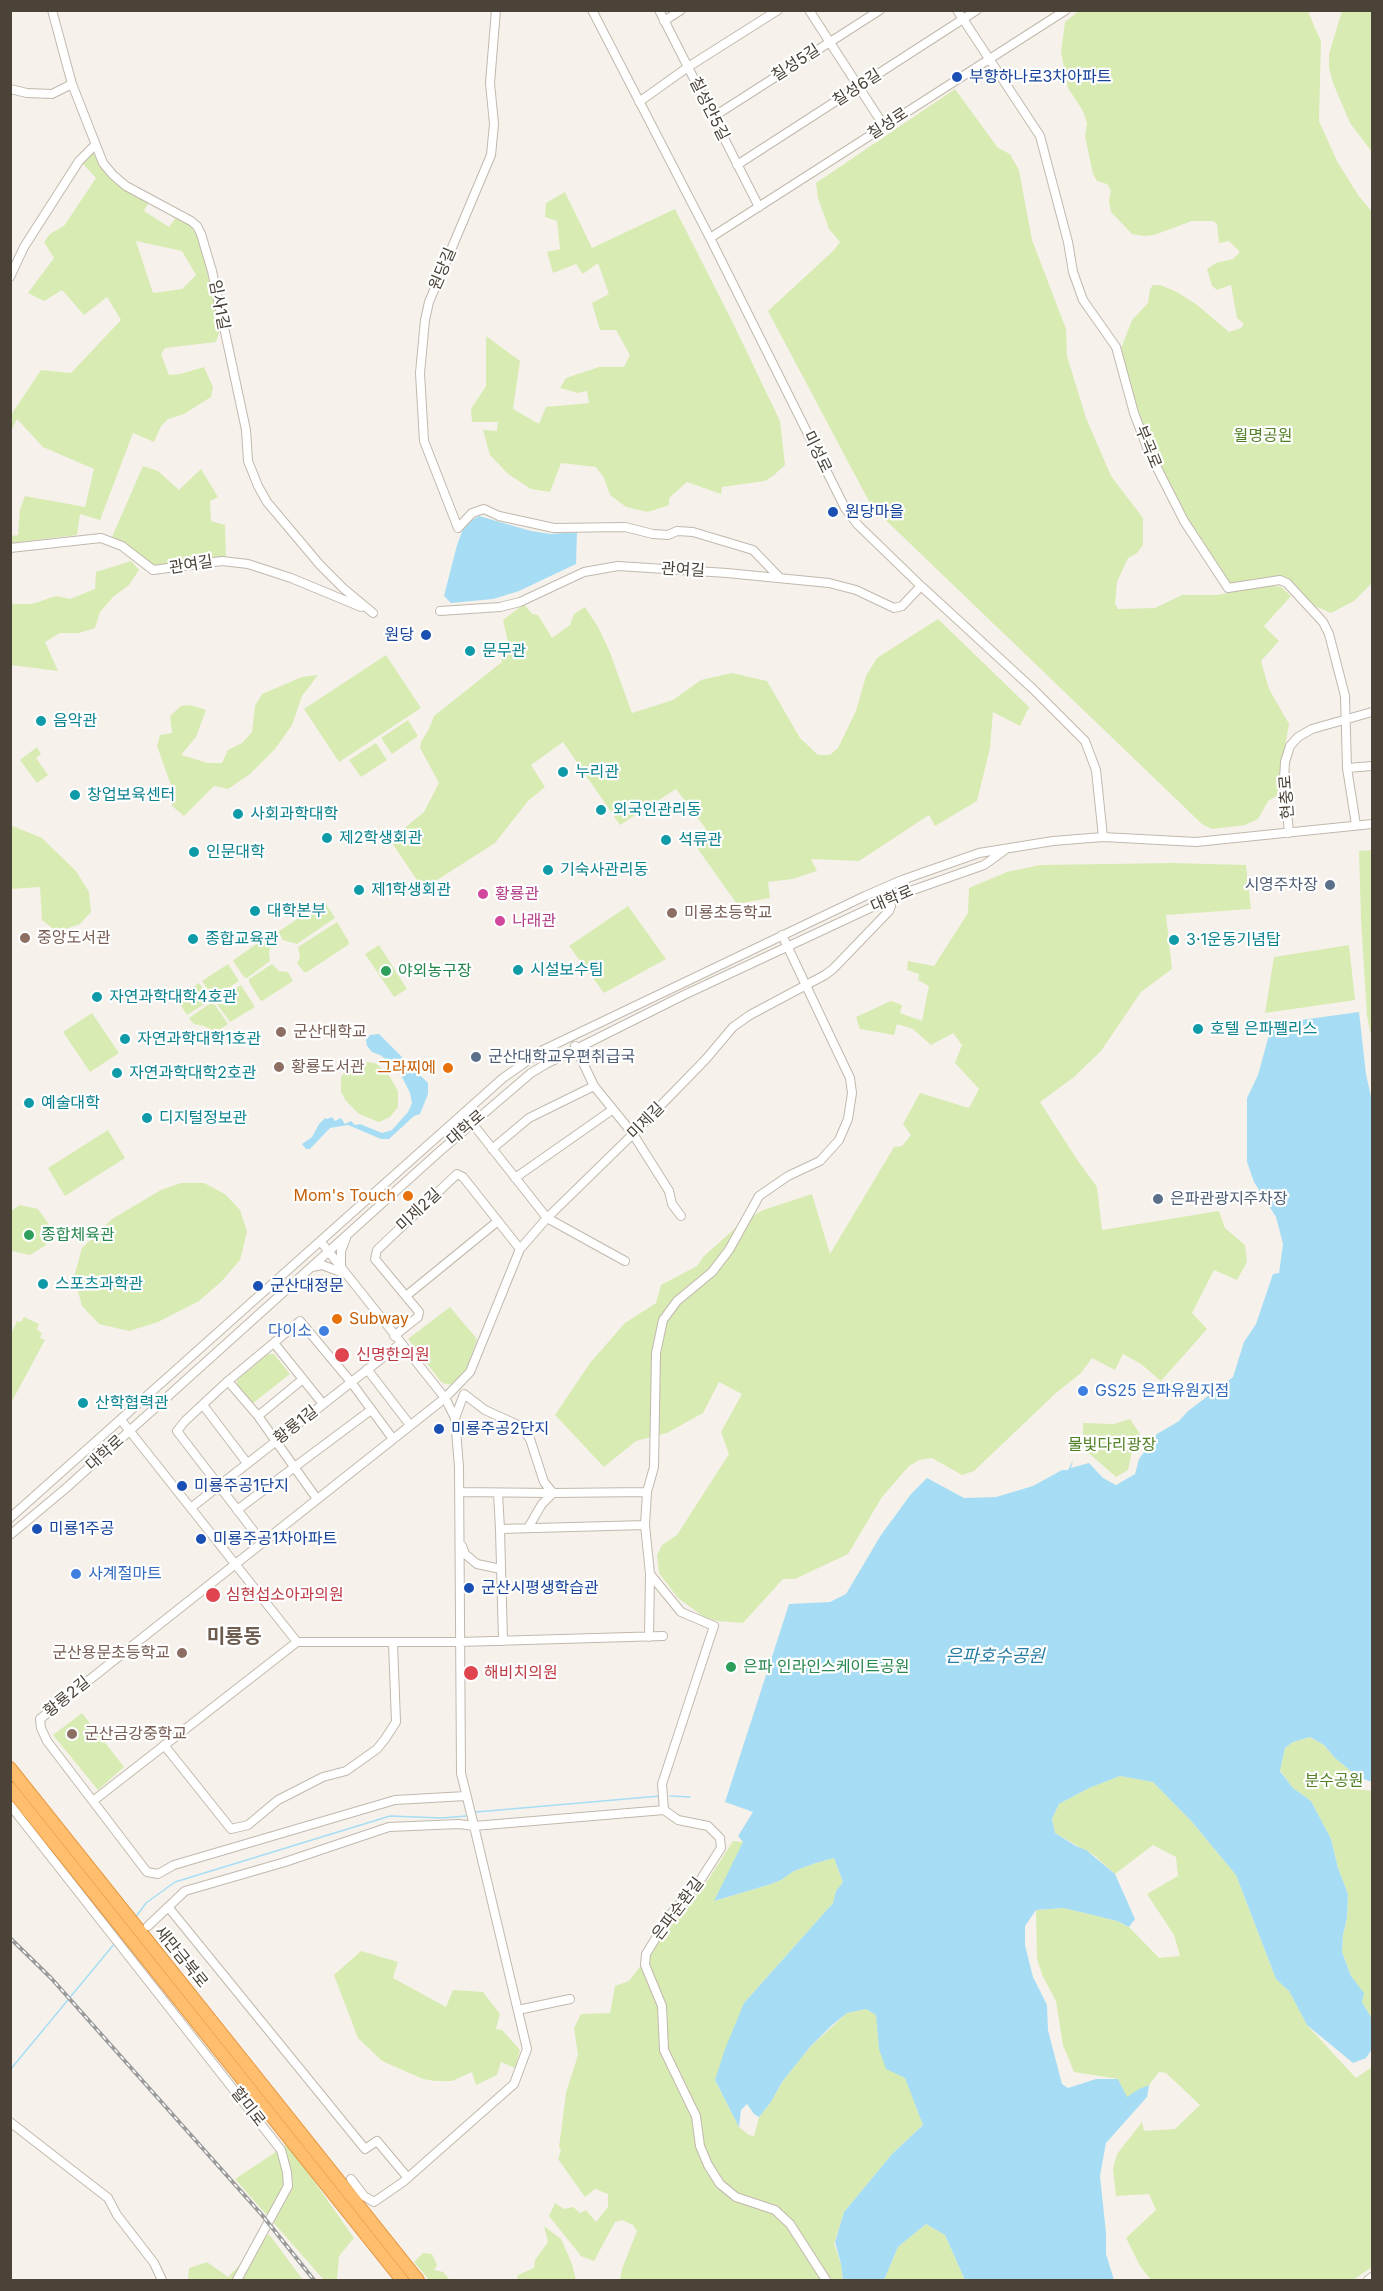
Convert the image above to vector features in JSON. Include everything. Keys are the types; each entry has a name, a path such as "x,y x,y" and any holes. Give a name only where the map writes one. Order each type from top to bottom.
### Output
{"highway":[{"path":"10,1757 105,1888"},
{"name":"새만금북로","path":"10,1768 105,1888 113,1917"},
{"name":"새만금북로","path":"10,1788 113,1917 137,1939 322,2169 344,2188"},
{"path":"344,2188 402,2280"},
{"path":"344,2188 418,2280"}],"street":[{"name":"임사1길","path":"52,10 72,84 103,163 126,186 197,226 212,271 246,430 252,474 267,502 320,565 373,613"},
{"name":"원당길","path":"496,10 489,83 494,123 491,155 429,302 420,373 424,441 458,528 472,513 484,509 498,516 554,528 626,527 653,534 668,535 677,531 693,532 753,550 780,578"},
{"name":"미성로","path":"592,10 710,238 845,508 858,525 1033,689 1085,741 1096,770 1103,837"},
{"name":"칠성안5길","path":"659,10 759,207"},
{"path":"664,21 681,10"},
{"path":"639,102 688,67 778,10"},
{"path":"809,10 884,126"},
{"name":"칠성5길","path":"713,117 880,10"},
{"name":"부곡로","path":"957,10 1040,136 1068,242 1072,272 1083,300 1116,347 1144,439 1171,500 1228,588 1280,580 1287,584 1323,622 1329,634 1345,696 1347,768 1356,825"},
{"name":"칠성6길","path":"737,165 977,10"},
{"name":"칠성로","path":"710,238 1066,10"},
{"path":"10,89 27,93 52,94 72,84"},
{"path":"10,277 24,247 79,160 95,145"},
{"name":"관여길","path":"10,548 100,538 122,546 153,570 222,561 248,564 283,575 373,613"},
{"name":"관여길","path":"440,611 500,607 519,602 584,572 618,567 829,583 856,590 894,608 902,606 921,586"},
{"name":"현충로","path":"1289,833 1284,780 1285,762 1290,747 1298,737 1312,729 1372,712"},
{"path":"1347,768 1372,766"},
{"name":"대학로","path":"10,1518 503,1078 543,1050 886,887 979,853 1053,841 1103,837 1196,842 1372,824"},
{"name":"대학로","path":"10,1535 531,1073 684,995 788,946 889,899 984,865 1006,850"},
{"path":"886,887 889,899"},
{"name":"미제길","path":"445,1398 470,1372 520,1249 547,1218 633,1134 706,1059 733,1027 750,1015 833,969 884,918 891,906 889,899"},
{"path":"649,1637 650,1574 645,1525 647,1492 654,1467 656,1353 663,1320 677,1301 712,1272 729,1250 759,1196 788,1176 820,1161 839,1140 848,1119 852,1093 850,1078 782,935"},
{"path":"571,1037 594,1086 633,1134 669,1191 672,1204 681,1216"},
{"path":"492,1149 530,1118 594,1086"},
{"path":"515,1178 612,1110"},
{"path":"465,1114 547,1218 625,1261"},
{"name":"미제2길","path":"394,1336 418,1317 419,1312 375,1258 376,1250 457,1174 463,1177 520,1249"},
{"path":"406,1296 498,1221"},
{"path":"343,1271 341,1251 348,1235"},
{"path":"321,1242 445,1398 455,1418 460,1492 461,1773 527,2049 514,2084 408,2178 374,2202 344,2188"},
{"path":"310,1268 322,1265 343,1271"},
{"path":"262,1542 177,1431 228,1381 300,1321 351,1382 393,1439"},
{"path":"274,1343 323,1404"},
{"name":"황룡1길","path":"192,1507 400,1344"},
{"path":"367,1369 410,1425"},
{"path":"455,1418 465,1394 470,1372"},
{"path":"258,1416 303,1379"},
{"path":"228,1381 258,1416 317,1499"},
{"path":"465,1394 484,1410 520,1426 530,1439 544,1482 553,1493"},
{"name":"황룡2길","path":"445,1398 40,1719 47,1741 147,1872 158,1874 184,1862 395,1800 466,1796"},
{"path":"203,1405 248,1463"},
{"path":"237,1510 371,1410"},
{"path":"121,1420 297,1642"},
{"path":"460,1492 647,1492"},
{"path":"498,1493 503,1641"},
{"path":"528,1528 542,1504 553,1493"},
{"path":"500,1529 645,1525"},
{"path":"460,1540 465,1554 477,1564 501,1569"},
{"path":"137,1939 185,1891 285,1863 389,1827 459,1824 474,1826 664,1810 662,1784 714,1626 681,1612 650,1574"},
{"path":"93,1801 297,1642 459,1642 663,1636"},
{"path":"164,1745 231,1829 248,1825 278,1800 323,1777 346,1770 377,1749 385,1739 396,1722 393,1643"},
{"path":"10,1805 113,1917"},
{"name":"은파순환길","path":"664,1810 678,1820 708,1826 720,1838 721,1848 705,1873 670,1915 645,1954 645,1965 662,2006 664,2050 692,2106 696,2116 700,2146 720,2184 736,2197 775,2210 790,2224 826,2280"},
{"path":"169,1908 365,2149 377,2141 408,2178"},
{"name":"할미로","path":"113,1917 137,1939 281,2150 288,2186 237,2280"},
{"path":"518,2010 570,1999"},
{"path":"10,2122 108,2198 117,2215 154,2263 162,2280"},
{"path":"1368,2280 1372,2277"}],"green space":[{"name":"월명공원","path":"1079,11 1308,11 1321,41 1319,121 1337,161 1358,195 1372,212 1372,583 1354,601 1331,613 1315,606 1286,580 1232,584 1225,581 1185,520 1146,439 1119,354 1132,320 1148,303 1150,289 1153,285 1160,285 1196,304 1229,332 1241,328 1244,324 1237,318 1231,285 1217,290 1212,286 1207,269 1216,263 1233,259 1240,252 1229,241 1219,243 1217,224 1213,221 1192,221 1154,235 1144,236 1132,234 1111,212 1109,201 1111,190 1107,184 1097,181 1093,174 1085,136 1087,123 1083,111 1068,88 1061,52 1065,22"},
{"path":"1342,11 1372,11 1372,152 1350,123 1329,68 1329,54"},
{"path":"955,89 998,148 1010,154 1019,170 1032,240 1066,329 1067,356 1086,418 1111,476 1143,518 1143,545 1137,553 1128,558 1117,582 1115,604 1118,609 1155,608 1182,595 1217,595 1269,585 1281,587 1291,596 1264,626 1279,641 1261,661 1269,689 1289,724 1279,779 1280,794 1268,801 1258,819 1245,825 1212,829 1202,824 872,507 768,311 840,242 829,229 818,198 816,183"},
{"path":"93,153 109,174 150,200 144,211 169,227 177,216 189,223 199,240 221,327 216,342 165,348 161,354 169,375 204,367 213,387 211,397 184,414 168,419 161,426 154,442 133,433 100,520 80,514 77,535 11,543 11,536 18,535 20,509 25,496 85,507 94,469 43,447 17,419 11,431 11,415 41,370 71,373 121,320 107,297 84,315 62,290 44,301 28,293 54,258 44,242 50,234 64,226 96,178 82,163","holes":["136,241 182,251 196,275 182,289 153,293"]},
{"path":"565,192 592,248 675,209 780,421 785,465 773,476 765,481 722,487 721,494 687,482 669,498 669,505 648,512 626,507 610,495 604,478 596,467 561,463 550,492 531,489 508,474 490,455 483,430 497,431 498,422 472,422 471,409 486,386 486,336 520,361 513,409 539,424 546,407 589,403 587,391 578,393 560,388 566,378 599,367 624,367 630,355 616,330 600,330 592,303 609,294 598,263 583,274 576,264 553,273 547,252 560,249 557,221 545,217 546,203"},
{"path":"143,466 158,471 179,490 201,469 218,497 210,501 211,521 225,525 226,558 153,566 112,537"},
{"path":"131,561 139,570 129,585 113,597 100,612 95,628 79,633 60,633 45,642 58,671 11,665 11,602 32,604 56,596 70,599 95,589 96,572"},
{"path":"524,604 532,614 538,615 552,638 570,625 574,614 585,607 609,650 632,713 673,700 701,680 732,673 767,681 800,738 818,755 830,755 838,748 856,711 866,676 877,658 938,619 1029,707 1020,726 993,712 990,748 977,801 935,826 929,815 859,861 811,859 817,871 792,879 768,882 770,898 737,904 690,838 706,829 676,789 620,825 563,742 531,765 545,787 528,801 495,843 423,889 390,840 424,812 439,783 420,748 421,742 434,716 502,662 500,646 508,642 503,620"},
{"path":"386,655 421,708 339,762 304,709"},
{"path":"318,675 302,696 292,725 275,749 250,774 228,789 214,786 184,816 172,806 171,785 157,746 160,735 172,733 170,716 181,706 190,705 206,710 196,737 181,755 208,763 222,763 228,750 242,743 252,732 255,706 262,694 302,677"},
{"path":"408,720 418,736 392,754 381,738"},
{"path":"376,743 387,760 361,777 349,760"},
{"path":"37,747 41,754 36,758 48,775 37,783 20,760"},
{"path":"10,825 42,838 76,871 89,892 91,912 80,924 63,930 52,928 42,920 40,887 11,889"},
{"path":"1372,850 1372,1040 1367,1016 1359,851"},
{"path":"1173,863 1246,865 1251,909 1166,915 1172,969 1141,992 1101,1051 1074,1077 1040,1102 1097,1187 1102,1230 1219,1211 1225,1228 1245,1245 1247,1262 1237,1280 1214,1270 1192,1313 1207,1329 1161,1381 1141,1364 1123,1354 1115,1370 1092,1358 1081,1373 1056,1393 974,1471 962,1475 932,1458 919,1460 909,1466 882,1497 848,1554 795,1579 783,1579 743,1623 717,1621 704,1617 678,1598 659,1573 657,1555 662,1545 677,1535 729,1454 721,1432 742,1394 719,1382 703,1413 667,1433 636,1441 604,1467 555,1415 590,1363 625,1323 656,1303 661,1285 697,1266 704,1256 741,1223 763,1210 812,1194 830,1254 894,1147 902,1146 911,1135 903,1124 920,1093 969,1108 979,1089 955,1063 962,1045 953,1033 931,1045 913,1029 897,1024 894,1035 860,1029 856,1017 891,1001 902,1005 900,1013 922,1021 929,986 918,980 919,974 907,970 908,961 934,966 968,913 969,888 1007,872 1040,865"},
{"path":"324,901 335,918 297,944 283,940 278,932"},
{"path":"628,906 666,959 604,993 569,946"},
{"path":"337,922 349,942 348,945 304,972 297,963 300,958 298,947"},
{"path":"265,938 271,947 270,961 247,978 244,977 233,961"},
{"name":"야외농구장","path":"379,945 407,989 394,997 365,954"},
{"path":"1349,945 1355,1000 1265,1013 1274,957"},
{"path":"228,964 239,981 217,995 211,994 202,981"},
{"path":"272,964 279,971 288,972 293,981 262,1001 249,979"},
{"path":"199,983 209,1001 187,1015 176,998"},
{"path":"241,985 255,1007 230,1022 217,1004 220,998"},
{"path":"211,1003 215,1005 228,1024 216,1032 194,1024 189,1018"},
{"path":"92,1013 119,1053 90,1072 63,1032"},
{"path":"359,1061 375,1063 387,1072 398,1091 398,1107 390,1117 379,1122 359,1114 346,1101 341,1092 341,1077 349,1066"},
{"path":"108,1130 125,1158 65,1196 48,1168"},
{"path":"181,1183 204,1183 225,1194 240,1210 247,1232 240,1260 221,1282 199,1301 158,1322 129,1331 99,1324 82,1306 74,1277 82,1248 112,1219 161,1190"},
{"name":"종합체육관","path":"20,1205 38,1209 50,1226 46,1245 30,1255 11,1249 11,1211"},
{"path":"450,1307 477,1339 466,1372 452,1385 442,1383 408,1339"},
{"path":"24,1317 39,1324 37,1330 42,1333 40,1338 45,1340 11,1403 11,1334 17,1321 21,1322"},
{"path":"268,1354 274,1354 290,1374 252,1404 237,1386 237,1380"},
{"name":"물빛다리광장","path":"1130,1419 1140,1434 1132,1452 1128,1470 1116,1477 1083,1448 1083,1423 1114,1424"},
{"path":"82,1713 124,1767 98,1790 53,1735"},
{"name":"분수공원","path":"1310,1737 1324,1745 1335,1758 1358,1777 1358,1789 1372,1791 1372,2019 1362,2002 1363,1993 1351,1976 1342,1952 1348,1894 1338,1868 1331,1839 1311,1801 1293,1788 1280,1770 1285,1748 1293,1742"},
{"path":"1120,1776 1153,1782 1192,1822 1236,1875 1276,1979 1289,1991 1307,2025 1356,2078 1372,2067 1372,2267 1353,2280 1151,2280 1140,2266 1126,2238 1156,2210 1149,2194 1116,2196 1113,2169 1117,2154 1142,2122 1144,2131 1175,2129 1200,2105 1166,2073 1159,2072 1149,2085 1127,2098 1118,2079 1074,2072 1063,2045 1056,2001 1043,1977 1037,1959 1036,1910 1064,1908 1117,1921 1129,1927 1159,1958 1180,1956 1174,1935 1147,1894 1178,1876 1176,1857 1153,1845 1115,1874 1095,1856 1055,1833 1052,1819 1059,1804 1089,1788"},
{"path":"733,1841 744,1842 715,1901 768,1885 794,1871 834,1858 843,1882 836,1891 833,1903 744,2003 715,2080 739,2127 754,2136 759,2117 782,2082 810,2047 847,2013 866,2009 876,2015 908,2084 923,2125 892,2154 844,2212 834,2244 841,2264 843,2280 620,2280 637,2231 633,2225 622,2220 615,2222 594,2261 581,2256 549,2216 555,2203 564,2209 573,2207 580,2213 586,2210 596,2222 608,2207 608,2194 595,2189 585,2197 558,2159 561,2150 559,2147 566,2093 578,2055 574,2028 581,2014 610,2013 615,1986 629,1981 708,1880"},
{"path":"361,1951 398,1962 393,1978 446,2007 453,1990 483,1992 500,2014 496,2029 502,2030 520,2050 515,2068 501,2062 497,2075 476,2085 472,2072 452,2081 435,2081 423,2079 382,2061 358,2038 334,1975"},
{"path":"288,2144 354,2238 339,2256 337,2280 324,2280 235,2179"},
{"path":"926,2224 945,2235 965,2280 884,2280 898,2247"},
{"path":"544,2226 561,2239 576,2280 517,2280 518,2275 534,2268 535,2260 548,2242"},
{"path":"269,2234 303,2280 188,2280 189,2268 207,2262 228,2277"},
{"path":"423,2253 432,2254 437,2265 434,2270 443,2272 450,2280 429,2280 414,2262"}],"water":[{"path":"479,516 531,531 551,534 577,532 576,564 519,591 493,599 451,603 444,596 457,545 465,524"},
{"name":"은파호수공원","path":"1359,1012 1366,1074 1372,1101 1372,1782 1358,1777 1335,1758 1324,1745 1310,1737 1293,1742 1285,1748 1280,1771 1293,1788 1311,1801 1331,1839 1338,1868 1348,1894 1342,1952 1351,1976 1364,1993 1362,2002 1372,2019 1372,2049 1366,2058 1353,2063 1307,2025 1289,1991 1276,1979 1236,1875 1192,1822 1153,1782 1120,1776 1089,1788 1059,1804 1052,1819 1055,1833 1086,1850 1115,1874 1135,1919 1129,1927 1117,1921 1064,1908 1036,1910 1025,1926 1025,1945 1033,1977 1047,2005 1048,2030 1062,2084 1068,2088 1096,2079 1118,2079 1127,2097 1149,2085 1147,2097 1106,2143 1100,2176 1106,2254 1114,2280 965,2280 945,2235 926,2224 898,2247 884,2280 843,2280 835,2242 844,2212 892,2154 923,2125 905,2078 886,2069 879,2049 876,2015 866,2009 847,2013 831,2026 810,2047 782,2082 759,2117 747,2104 741,2110 739,2127 715,2080 744,2003 833,1903 836,1891 843,1882 834,1858 794,1871 768,1885 714,1901 743,1842 738,1836 753,1812 725,1802 789,1604 830,1602 846,1594 881,1535 911,1494 927,1478 964,1498 996,1497 1033,1486 1062,1470 1068,1470 1073,1460 1071,1468 1089,1463 1103,1478 1116,1485 1135,1474 1139,1459 1157,1434 1179,1421 1188,1411 1233,1377 1244,1342 1256,1324 1273,1274 1279,1273 1283,1244 1276,1217 1254,1182 1247,1162 1247,1098 1258,1075 1272,1024"},
{"path":"379,1034 428,1083 428,1094 420,1114 414,1116 389,1139 381,1139 348,1125 330,1128 310,1149 306,1149 302,1144 312,1137 325,1118 332,1117 335,1121 341,1118 345,1124 351,1121 355,1125 360,1124 382,1133 392,1130 408,1112 412,1103 410,1093 400,1073 395,1066 372,1052 367,1046 366,1040 370,1035"}],"waterway":[{"path":"476,1812 660,1796"},
{"path":"670,1796 690,1797"},
{"path":"135,1918 146,1903 175,1882 390,1816 442,1818 466,1816"},
{"path":"10,2070 115,1943"}],"railway":[{"path":"10,1938 51,1978 262,2215 314,2280"}],"place":[{"name":"부향하나로3차아파트","path":"957,77"},
{"name":"원당마을","path":"833,512"},
{"name":"원당","path":"426,635"},
{"name":"문무관","path":"470,651"},
{"name":"음악관","path":"41,721"},
{"name":"누리관","path":"563,772"},
{"name":"창업보육센터","path":"75,795"},
{"name":"외국인관리동","path":"601,810"},
{"name":"사회과학대학","path":"238,814"},
{"name":"제2학생회관","path":"327,838"},
{"name":"석류관","path":"666,840"},
{"name":"인문대학","path":"194,852"},
{"name":"기숙사관리동","path":"548,870"},
{"name":"시영주차장","path":"1330,885"},
{"name":"제1학생회관","path":"359,890"},
{"name":"황룡관","path":"483,894"},
{"name":"대학본부","path":"255,911"},
{"name":"미룡초등학교","path":"672,913"},
{"name":"나래관","path":"500,921"},
{"name":"중앙도서관","path":"25,938"},
{"name":"종합교육관","path":"193,939"},
{"name":"3·1운동기념탑","path":"1174,940"},
{"name":"시설보수팀","path":"518,970"},
{"name":"야외농구장","path":"386,971"},
{"name":"자연과학대학4호관","path":"97,997"},
{"name":"호텔 은파펠리스","path":"1198,1029"},
{"name":"군산대학교","path":"281,1032"},
{"name":"자연과학대학1호관","path":"125,1039"},
{"name":"군산대학교우편취급국","path":"476,1057"},
{"name":"황룡도서관","path":"279,1067"},
{"name":"그라찌에","path":"448,1068"},
{"name":"자연과학대학2호관","path":"117,1073"},
{"name":"예술대학","path":"29,1103"},
{"name":"디지털정보관","path":"147,1118"},
{"name":"Mom's Touch","path":"408,1196"},
{"name":"은파관광지주차장","path":"1158,1199"},
{"name":"종합체육관","path":"29,1235"},
{"name":"스포츠과학관","path":"43,1284"},
{"name":"군산대정문","path":"258,1286"},
{"name":"Subway","path":"337,1319"},
{"name":"다이소","path":"324,1331"},
{"name":"신명한의원","path":"342,1355"},
{"name":"GS25 은파유원지점","path":"1083,1391"},
{"name":"산학협력관","path":"83,1403"},
{"name":"미룡주공2단지","path":"439,1429"},
{"name":"미룡주공1단지","path":"182,1486"},
{"name":"미룡1주공","path":"37,1529"},
{"name":"미룡주공1차아파트","path":"201,1539"},
{"name":"사계절마트","path":"76,1574"},
{"name":"군산시평생학습관","path":"469,1588"},
{"name":"심현섭소아과의원","path":"213,1595"},
{"name":"군산용문초등학교","path":"182,1653"},
{"name":"은파 인라인스케이트공원","path":"731,1667"},
{"name":"해비치의원","path":"471,1673"},
{"name":"군산금강중학교","path":"72,1734"}],"district":[{"name":"미룡동","path":"234,1637"}]}
